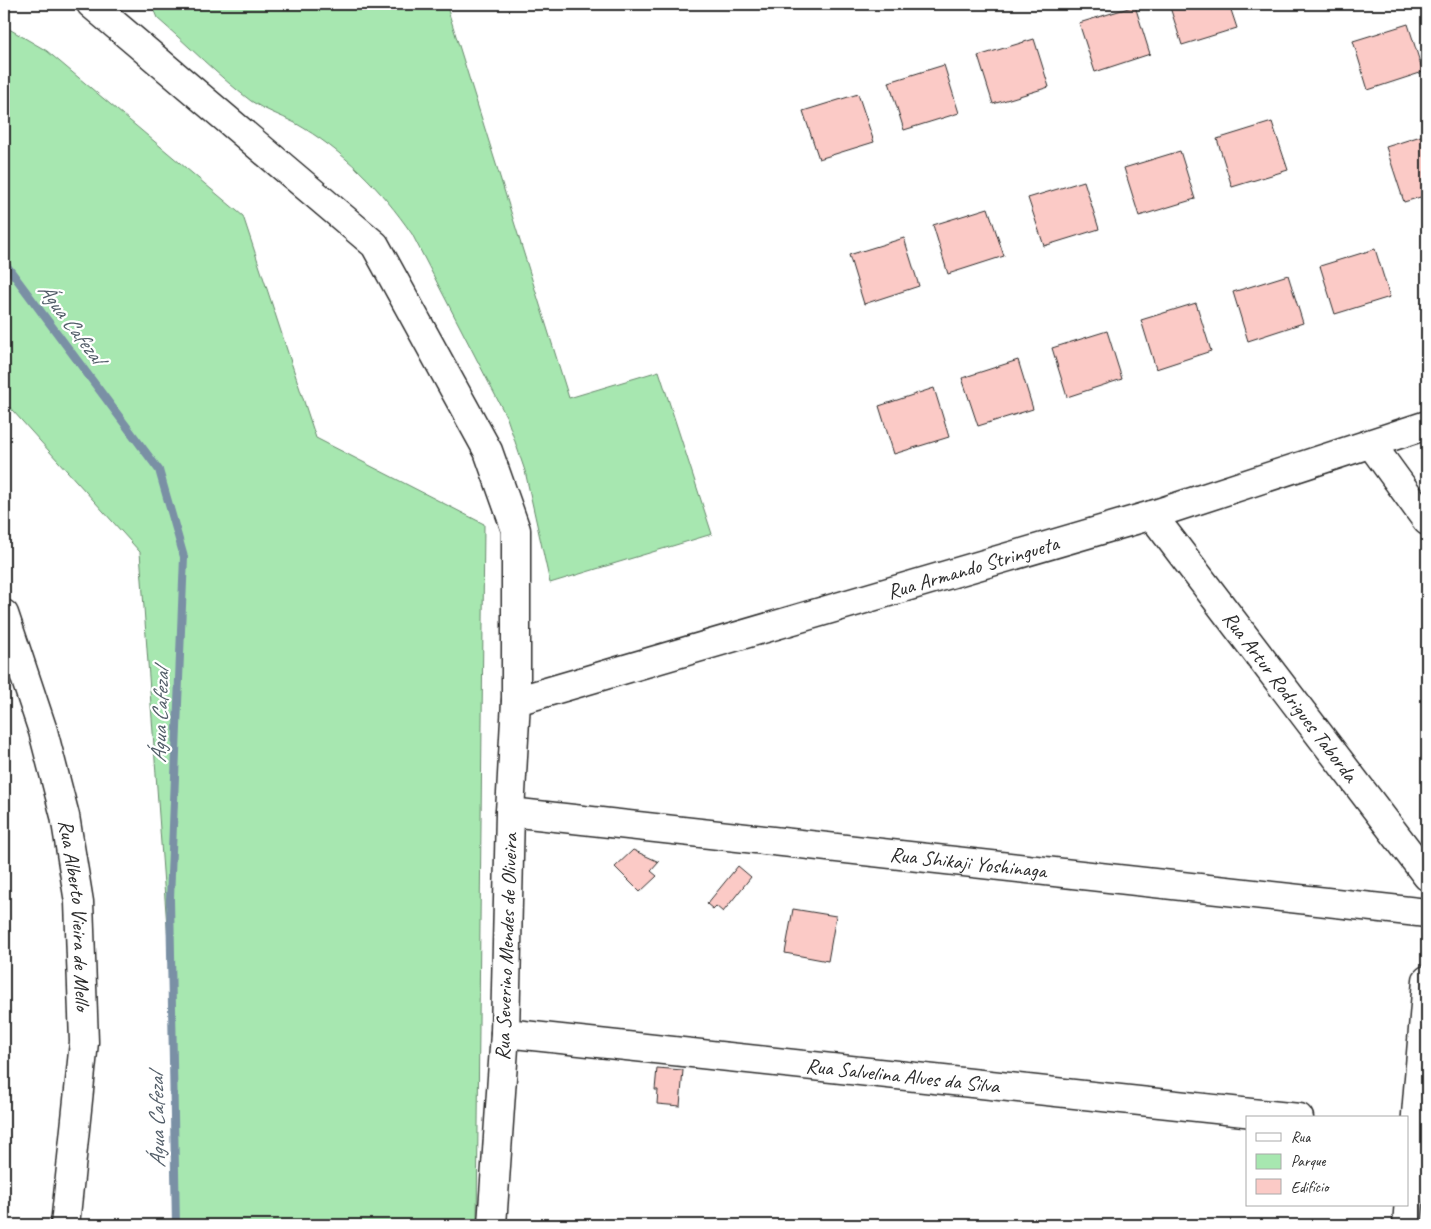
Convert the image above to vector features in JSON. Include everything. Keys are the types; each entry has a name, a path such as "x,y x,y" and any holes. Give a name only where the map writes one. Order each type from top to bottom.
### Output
{"street":[{"name":"Rua Severino Mendes de Oliveira","path":"91,4 375,245 488,450 516,530 516,701 510,812 505,1033 492,1225"},
{"name":"Rua Armando Stringueta","path":"516,701 1152,515 1427,425"},
{"path":"1371,444 1427,521"},
{"name":"Rua Artur Rodrigues Taborda","path":"1152,515 1427,876"},
{"name":"Rua Alberto Vieira de Mello","path":"4,614 43,731 65,816 79,902 84,1042 65,1225"},
{"name":"Rua Shikaji Yoshinaga","path":"510,812 1427,913"},
{"path":"1407,1225 1417,1130 1427,980"},
{"name":"Rua Salvelina Alves da Silva","path":"505,1033 1280,1116"}],"green space":[{"path":"151,4 446,4 569,398 659,371 712,534 550,583 525,471 507,418 412,234 374,186 345,158 295,123 251,101 157,18"},
{"path":"4,26 47,51 243,216 316,438 484,524 477,1225 173,1225 172,996 140,552 4,401"}],"building":[{"path":"770,4 787,4 771,9"},
{"path":"1169,4 1229,4 1237,28 1182,45"},
{"path":"1135,6 1150,54 1095,72 1079,23"},
{"path":"1408,24 1423,72 1368,90 1353,41"},
{"path":"1034,39 1049,87 993,104 978,56"},
{"path":"944,65 959,113 904,130 889,82"},
{"path":"858,94 874,142 819,159 803,111"},
{"path":"1272,122 1288,170 1232,187 1217,139"},
{"path":"1427,134 1427,195 1404,202 1386,147"},
{"path":"1180,151 1195,199 1139,216 1124,168"},
{"path":"1084,181 1099,229 1044,246 1028,198"},
{"path":"988,208 1004,256 948,274 933,225"},
{"path":"904,238 919,286 864,304 849,255"},
{"path":"1375,249 1390,297 1335,314 1320,266"},
{"path":"1288,275 1303,323 1248,341 1233,292"},
{"path":"1196,303 1211,351 1156,369 1141,320"},
{"path":"1107,331 1122,379 1067,397 1052,348"},
{"path":"1018,360 1033,409 978,426 962,378"},
{"path":"934,388 949,437 894,454 879,406"},
{"path":"633,850 659,862 651,871 657,876 640,892 615,867"},
{"path":"738,866 751,877 723,912 716,906 713,909 707,904"},
{"path":"793,909 836,916 828,961 785,953"},
{"path":"657,1068 683,1070 680,1106 657,1104 658,1090 655,1090"}],"waterway":[{"name":"Água Cafezal","path":"4,262 159,470 184,557 170,899 176,1225"}]}
